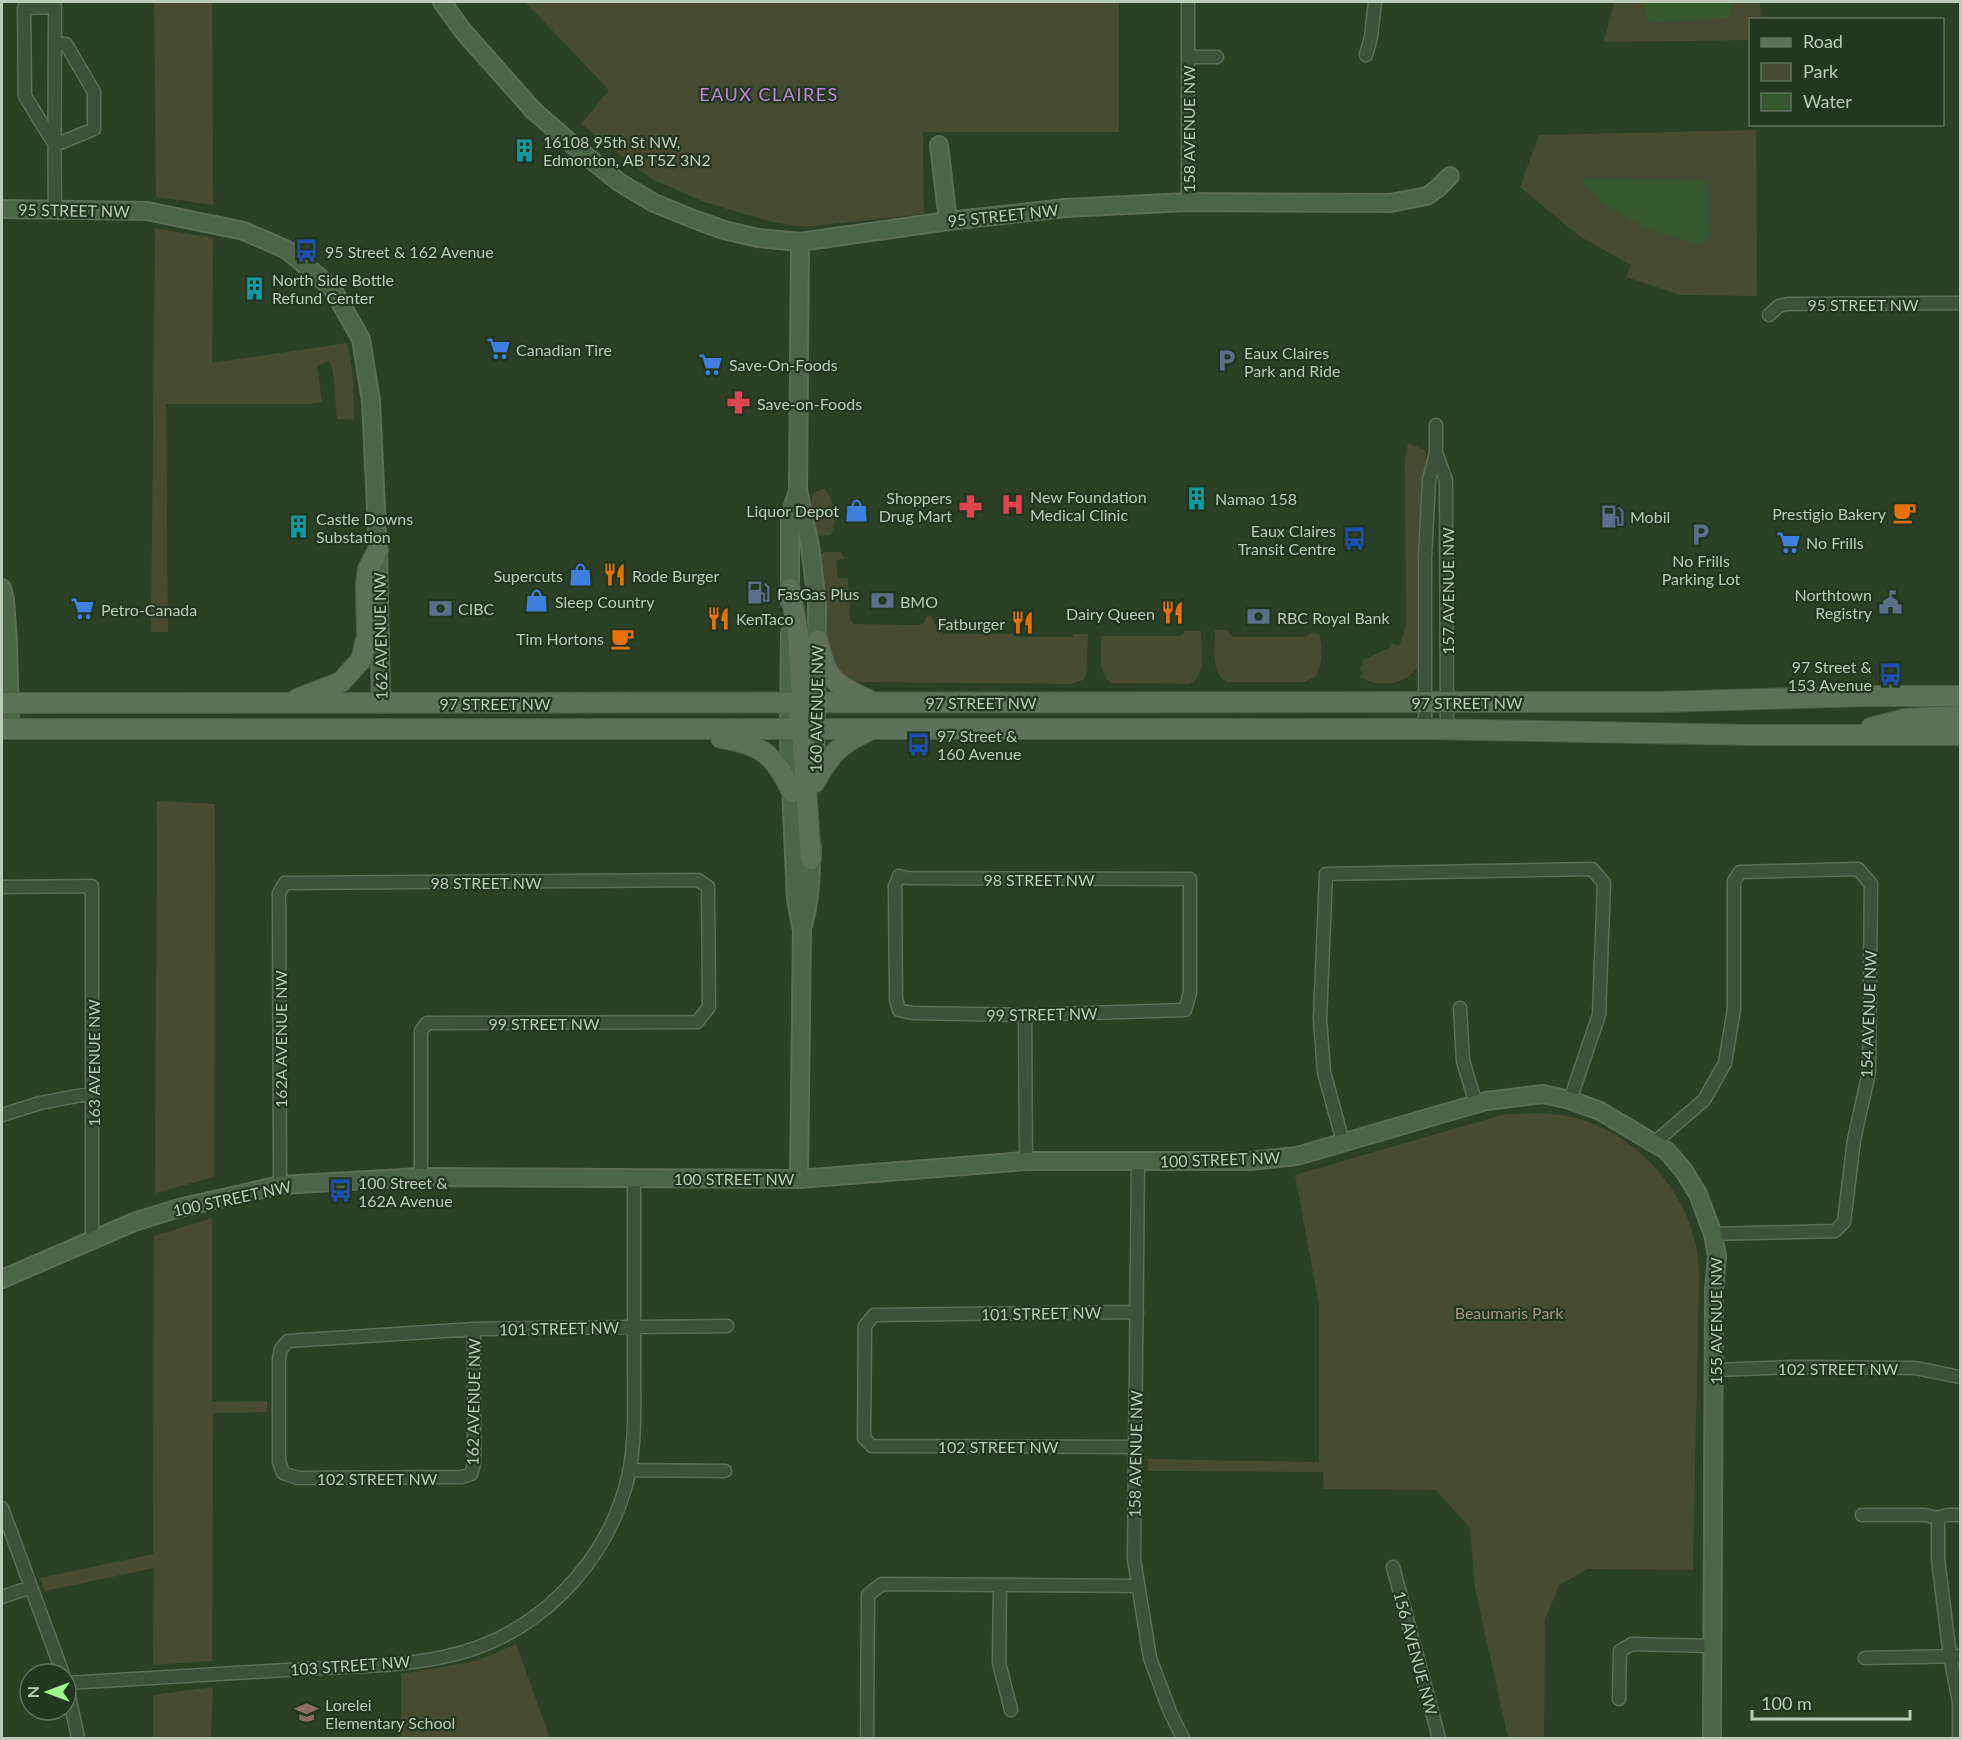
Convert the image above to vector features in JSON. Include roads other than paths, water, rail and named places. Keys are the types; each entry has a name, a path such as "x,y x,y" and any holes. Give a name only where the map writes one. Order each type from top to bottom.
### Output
{"main road":[{"path":"286,703 341,682 361,660 367,636 368,569 378,550"},
{"path":"790,589 798,633 803,702 795,706 802,729 811,859"},
{"path":"818,641 830,675 843,687 873,702"},
{"name":"97 STREET NW","path":"6,704 1658,702 1868,696 1960,696"},
{"path":"1852,734 1905,718 1960,716"},
{"name":"97 STREET NW","path":"6,729 1425,729 1960,735"},
{"path":"815,782 830,758 842,745 874,729"},
{"path":"674,730 743,741 754,746 778,766 792,792"}],"street":[{"name":"95 STREET NW","path":"442,2 463,31 533,110 619,182 664,207 724,230 759,238 800,242 948,221 1065,208 1188,202 1390,204 1427,196 1438,189 1450,176"},
{"name":"158 AVENUE NW","path":"1188,2 1188,202"},
{"path":"1366,55 1376,2"},
{"path":"55,145 25,96 24,8 56,7 56,210"},
{"path":"55,145 94,129 94,92 66,44 56,44"},
{"name":"158 AVENUE NW","path":"1188,57 1217,57"},
{"path":"939,145 948,221"},
{"name":"95 STREET NW","path":"2,209 147,211"},
{"name":"162 AVENUE NW","path":"147,211 244,231 287,250 332,288 361,339 371,402 378,550 382,730"},
{"name":"160 AVENUE NW","path":"799,1179 802,930 796,899 792,792 802,729 803,702 818,641 817,603 810,546 798,489 800,242"},
{"name":"95 STREET NW","path":"1769,315 1779,306 1788,304 1960,303"},
{"name":"157 AVENUE NW","path":"1425,729 1425,558 1429,480 1436,453 1436,425"},
{"name":"157 AVENUE NW","path":"1436,453 1446,480 1447,730"},
{"name":"160 AVENUE NW","path":"790,589 790,516 798,489"},
{"path":"2,588 5,600 6,729"},
{"name":"160 AVENUE NW","path":"802,729 815,782 810,895 808,912 802,930"},
{"path":"1343,1142 1324,1072 1320,1019 1326,874 1592,869 1604,883 1599,1015 1570,1100"},
{"name":"154 AVENUE NW","path":"1654,1143 1704,1100 1725,1063 1734,1009 1734,881 1740,872 1858,869 1871,884 1869,1072 1854,1140 1844,1222 1835,1231 1713,1234"},
{"name":"98 STREET NW","path":"899,1010 896,999 895,885 899,876 1190,879 1190,993 1185,1010"},
{"name":"98 STREET NW","path":"279,893 285,883 698,880 708,888 709,1007 697,1022"},
{"name":"163 AVENUE NW","path":"2,887 92,886 92,1239"},
{"name":"162A AVENUE NW","path":"279,893 280,1185"},
{"path":"1460,1008 1463,1061 1476,1104"},
{"name":"99 STREET NW","path":"899,1010 908,1013 1025,1015 1185,1010"},
{"path":"1025,1015 1026,1161"},
{"name":"99 STREET NW","path":"421,1177 421,1031 427,1023 697,1022"},
{"path":"2,1115 40,1102 93,1093"},
{"name":"100 STREET NW","path":"2,1279 92,1239 156,1214 280,1185 421,1177 799,1179 1026,1161 1250,1161 1297,1156 1476,1104 1543,1094 1570,1100 1600,1111 1654,1143"},
{"name":"155 AVENUE NW","path":"1654,1143 1667,1151 1684,1171 1698,1194 1713,1234 1717,1256 1714,1290 1712,1738"},
{"name":"158 AVENUE NW","path":"1138,1162 1134,1559 1150,1658 1170,1712 1183,1738"},
{"name":"103 STREET NW","path":"78,1678 429,1660 458,1653 504,1636 534,1616 562,1593 596,1552 615,1516 629,1470 633,1414 634,1177"},
{"name":"101 STREET NW","path":"864,1438 865,1326 874,1315 1137,1312"},
{"name":"101 STREET NW","path":"283,1473 279,1462 279,1359 284,1344 295,1340 474,1329 727,1326"},
{"name":"162 AVENUE NW","path":"471,1474 474,1464 474,1329"},
{"name":"102 STREET NW","path":"1715,1370 1793,1367 1915,1368 1960,1377"},
{"name":"102 STREET NW","path":"864,1438 872,1446 1135,1447"},
{"path":"629,1470 725,1471"},
{"name":"102 STREET NW","path":"283,1473 298,1478 462,1477 471,1474"},
{"path":"2,1508 59,1662"},
{"path":"1862,1515 1925,1515 1938,1518 1960,1515"},
{"path":"1938,1518 1938,1559 1955,1656 1959,1738"},
{"name":"156 AVENUE NW","path":"1393,1567 1439,1738"},
{"path":"867,1738 868,1595 882,1584 1138,1586"},
{"path":"1000,1586 999,1663 1011,1710"},
{"path":"2,1597 31,1587"},
{"path":"1619,1699 1620,1651 1632,1644 1712,1646"},
{"path":"1865,1658 1955,1656"},
{"path":"74,1722 78,1738"}],"water":[{"path":"1642,2 1731,2 1730,18 1649,23"},
{"path":"1586,178 1703,180 1708,186 1709,237 1699,244 1660,234 1641,226 1593,195 1583,183"}],"place":[{"name":"16108 95th St NW, Edmonton, AB T5Z 3N2","path":"525,150"},
{"name":"95 Street & 162 Avenue","path":"307,251"},
{"name":"North Side Bottle Refund Center","path":"254,288"},
{"name":"Canadian Tire","path":"498,349"},
{"name":"Eaux Claires Park and Ride","path":"1226,361"},
{"name":"Save-On-Foods","path":"711,364"},
{"name":"Save-on-Foods","path":"739,403"},
{"name":"Namao 158","path":"1197,498"},
{"name":"New Foundation Medical Clinic","path":"1012,505"},
{"name":"Shoppers Drug Mart","path":"970,506"},
{"name":"Liquor Depot","path":"857,510"},
{"name":"Prestigio Bakery","path":"1904,513"},
{"name":"Mobil","path":"1612,516"},
{"name":"Castle Downs Substation","path":"298,527"},
{"name":"No Frills Parking Lot","path":"1701,535"},
{"name":"Eaux Claires Transit Centre","path":"1354,539"},
{"name":"No Frills","path":"1788,542"},
{"name":"Supercuts","path":"581,575"},
{"name":"Rode Burger","path":"614,575"},
{"name":"FasGas Plus","path":"759,593"},
{"name":"Sleep Country","path":"537,601"},
{"name":"BMO","path":"882,601"},
{"name":"Northtown Registry","path":"1890,603"},
{"name":"CIBC","path":"440,608"},
{"name":"Petro-Canada","path":"83,609"},
{"name":"Dairy Queen","path":"1173,613"},
{"name":"RBC Royal Bank","path":"1259,617"},
{"name":"KenTaco","path":"718,618"},
{"name":"Fatburger","path":"1023,623"},
{"name":"Tim Hortons","path":"622,638"},
{"name":"97 Street & 153 Avenue","path":"1890,675"},
{"name":"97 Street & 160 Avenue","path":"919,744"},
{"name":"100 Street & 162A Avenue","path":"340,1191"},
{"name":"Lorelei Elementary School","path":"307,1713"}],"district":[{"name":"EAUX CLAIRES","path":"769,94"}],"park label":[{"name":"Beaumaris Park","path":"1509,1312"}]}
